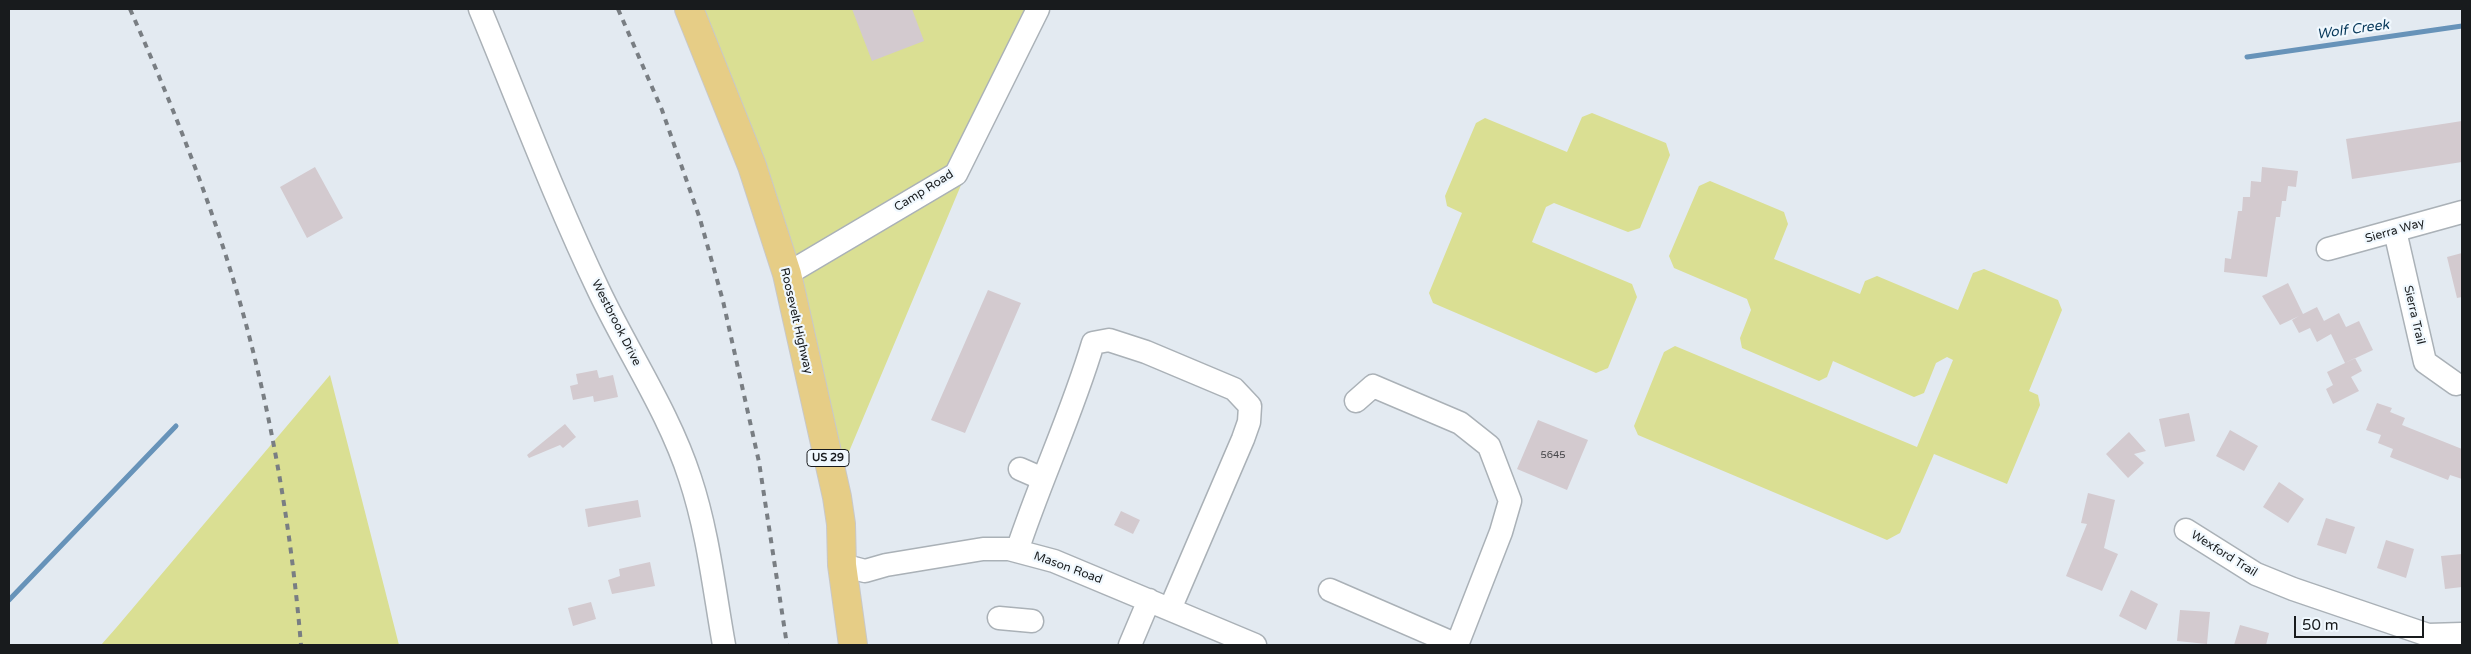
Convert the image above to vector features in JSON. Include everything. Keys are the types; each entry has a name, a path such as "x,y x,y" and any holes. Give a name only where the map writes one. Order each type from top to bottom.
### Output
{"main road":[{"name":"Roosevelt Highway","path":"689,9 752,166 787,274 837,497 841,524 842,565 853,645"}],"street":[{"name":"Westbrook Drive","path":"480,9 579,250 655,398 690,476 701,513 724,645"},
{"name":"Camp Road","path":"787,274 956,174 1038,9"},
{"name":"Sierra Way","path":"2328,250 2462,212"},
{"name":"Sierra Trail","path":"2395,231 2425,362 2456,384"},
{"path":"1017,551 1078,391 1093,344 1109,340 1146,352 1234,389 1250,406 1249,422 1243,439 1170,609"},
{"path":"1330,590 1428,640 1457,645 1501,532 1510,501 1488,446 1460,423 1373,386 1356,401"},
{"path":"1020,469 1043,479"},
{"name":"Wexford Trail","path":"2186,530 2256,574 2293,589 2428,635 2462,634"},
{"name":"Mason Road","path":"842,565 865,571 886,565 983,549 1009,549 1054,561 1255,645"},
{"path":"1130,645 1149,600"},
{"path":"999,618 1032,621"}],"green space":[{"path":"678,9 1035,9 827,504 777,254"},
{"path":"1592,113 1666,143 1670,155 1640,228 1628,232 1554,203 1546,207 1532,242 1632,284 1637,297 1608,368 1596,373 1433,303 1429,293 1462,213 1447,206 1445,196 1476,123 1485,118 1567,152 1582,117"},
{"path":"1710,181 1784,212 1788,224 1774,259 1860,294 1865,281 1877,276 1958,310 1973,273 1984,269 2058,300 2062,310 2029,391 2038,395 2040,405 2007,484 1934,454 1900,533 1887,540 1638,435 1634,426 1664,352 1675,346 1917,447 1953,360 1947,357 1936,363 1924,393 1914,397 1833,361 1827,377 1819,381 1742,348 1740,338 1751,310 1747,299 1674,268 1669,256 1699,186"},
{"path":"330,375 399,645 101,645 116,628"}],"building":[{"path":"852,9 912,9 924,41 872,61"},
{"path":"2462,121 2462,162 2352,179 2346,139"},
{"path":"315,167 343,218 307,238 280,187"},
{"path":"2262,167 2298,171 2296,187 2288,186 2286,201 2282,201 2280,217 2276,217 2267,277 2224,272 2225,258 2231,259 2238,211 2242,211 2243,197 2250,197 2251,181 2261,182"},
{"path":"2462,253 2462,297 2457,298 2447,257"},
{"path":"2288,283 2303,314 2317,307 2324,321 2339,313 2346,327 2359,321 2373,350 2345,363 2331,334 2317,342 2310,328 2299,333 2292,320 2299,316 2280,325 2262,296"},
{"path":"988,290 1021,303 965,433 931,420"},
{"path":"2355,358 2362,371 2351,377 2359,391 2333,404 2326,389 2333,385 2327,372"},
{"path":"597,370 599,378 613,375 618,397 594,402 593,396 573,400 570,386 578,384 576,374"},
{"path":"2377,403 2392,408 2390,412 2405,418 2402,425 2462,449 2462,479 2450,475 2448,480 2390,457 2393,449 2378,443 2381,435 2366,430"},
{"path":"2189,413 2195,441 2165,447 2159,419"},
{"path":"1538,420 1588,440 1567,490 1517,469"},
{"path":"565,424 576,437 563,448 560,445 529,458 527,455"},
{"path":"2230,430 2258,446 2244,471 2216,456"},
{"path":"2129,432 2146,451 2134,454 2144,463 2128,478 2106,454"},
{"path":"2279,482 2304,499 2288,523 2263,507"},
{"path":"2088,493 2115,500 2104,548 2118,554 2102,591 2066,576 2087,524 2081,523"},
{"path":"638,500 641,517 588,527 585,509"},
{"path":"1121,511 1140,520 1133,534 1114,525"},
{"path":"2326,518 2355,527 2346,554 2317,545"},
{"path":"2386,540 2414,549 2406,578 2377,568"},
{"path":"2462,554 2462,587 2445,589 2441,556"},
{"path":"650,562 655,586 612,594 608,580 620,576 619,569"},
{"path":"2131,590 2158,604 2146,630 2119,616"},
{"path":"591,602 596,619 573,626 568,608"},
{"path":"2180,610 2210,612 2207,644 2177,641"},
{"path":"2240,625 2269,633 2266,645 2234,645"}],"waterway":[{"name":"Wolf Creek","path":"2247,57 2462,26"},
{"path":"9,600 176,426"}],"railway":[{"path":"130,9 196,169 232,274 247,326 260,379 281,485 296,592 301,645"},
{"path":"618,9 662,110 700,219 723,301 759,462 787,645"}]}
